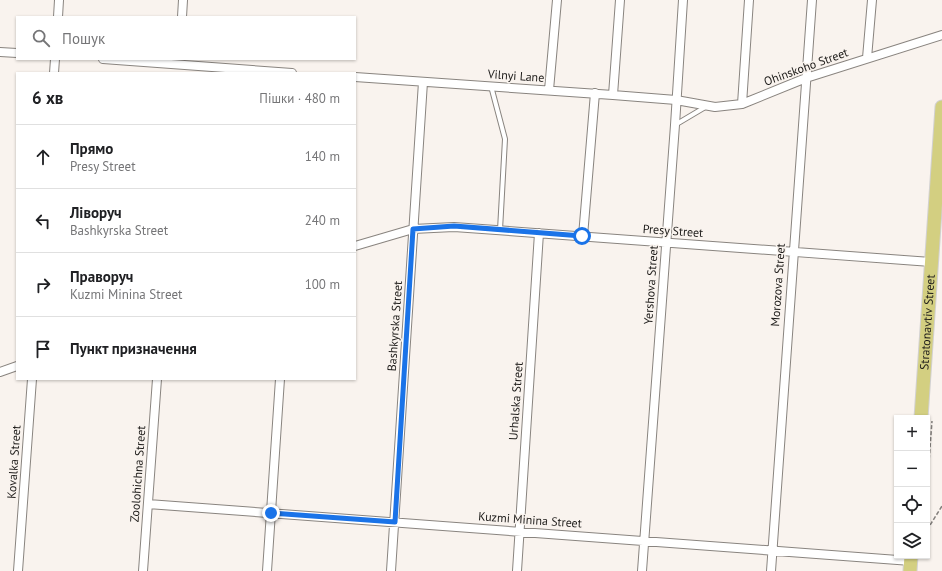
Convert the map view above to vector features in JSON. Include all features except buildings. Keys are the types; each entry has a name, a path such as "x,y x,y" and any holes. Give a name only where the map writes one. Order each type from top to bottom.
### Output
{"main road":[{"name":"Stratonavtiv Street","path":"921,415 931,262 938,237 942,107"}],"street":[{"path":"58,16 59,0"},
{"path":"182,16 183,0"},
{"path":"549,90 556,0"},
{"path":"613,95 620,0"},
{"name":"Yershova Street","path":"642,571 683,0"},
{"path":"742,104 749,0"},
{"name":"Morozova Street","path":"771,571 792,252 812,0"},
{"path":"868,58 872,0"},
{"name":"Ohinskoho Street","path":"676,100 715,107 742,104 806,78 942,35"},
{"path":"0,52 16,53"},
{"path":"54,72 55,60"},
{"path":"128,60 179,62 282,72"},
{"path":"178,72 179,62"},
{"name":"Vilnyi Lane","path":"356,77 676,100"},
{"name":"Bashkyrska Street","path":"392,571 423,82"},
{"path":"582,236 595,93"},
{"name":"Presy Street","path":"413,229 454,226 931,262"},
{"path":"356,246 413,229"},
{"name":"Urhalska Street","path":"516,571 539,233"},
{"path":"0,372 16,366"},
{"name":"Kovalka Street","path":"18,571 32,380"},
{"name":"Zoolohichna Street","path":"143,571 157,380"},
{"path":"267,571 280,380"},
{"name":"Kuzmi Minina Street","path":"148,504 644,540 911,562"}],"lane":[{"path":"491,86 505,139 500,230"},
{"path":"675,125 707,106"}],"path":[{"path":"930,525 942,506"}],"route":[{"path":"271,513 395,522 413,229 454,226 582,236"}]}
